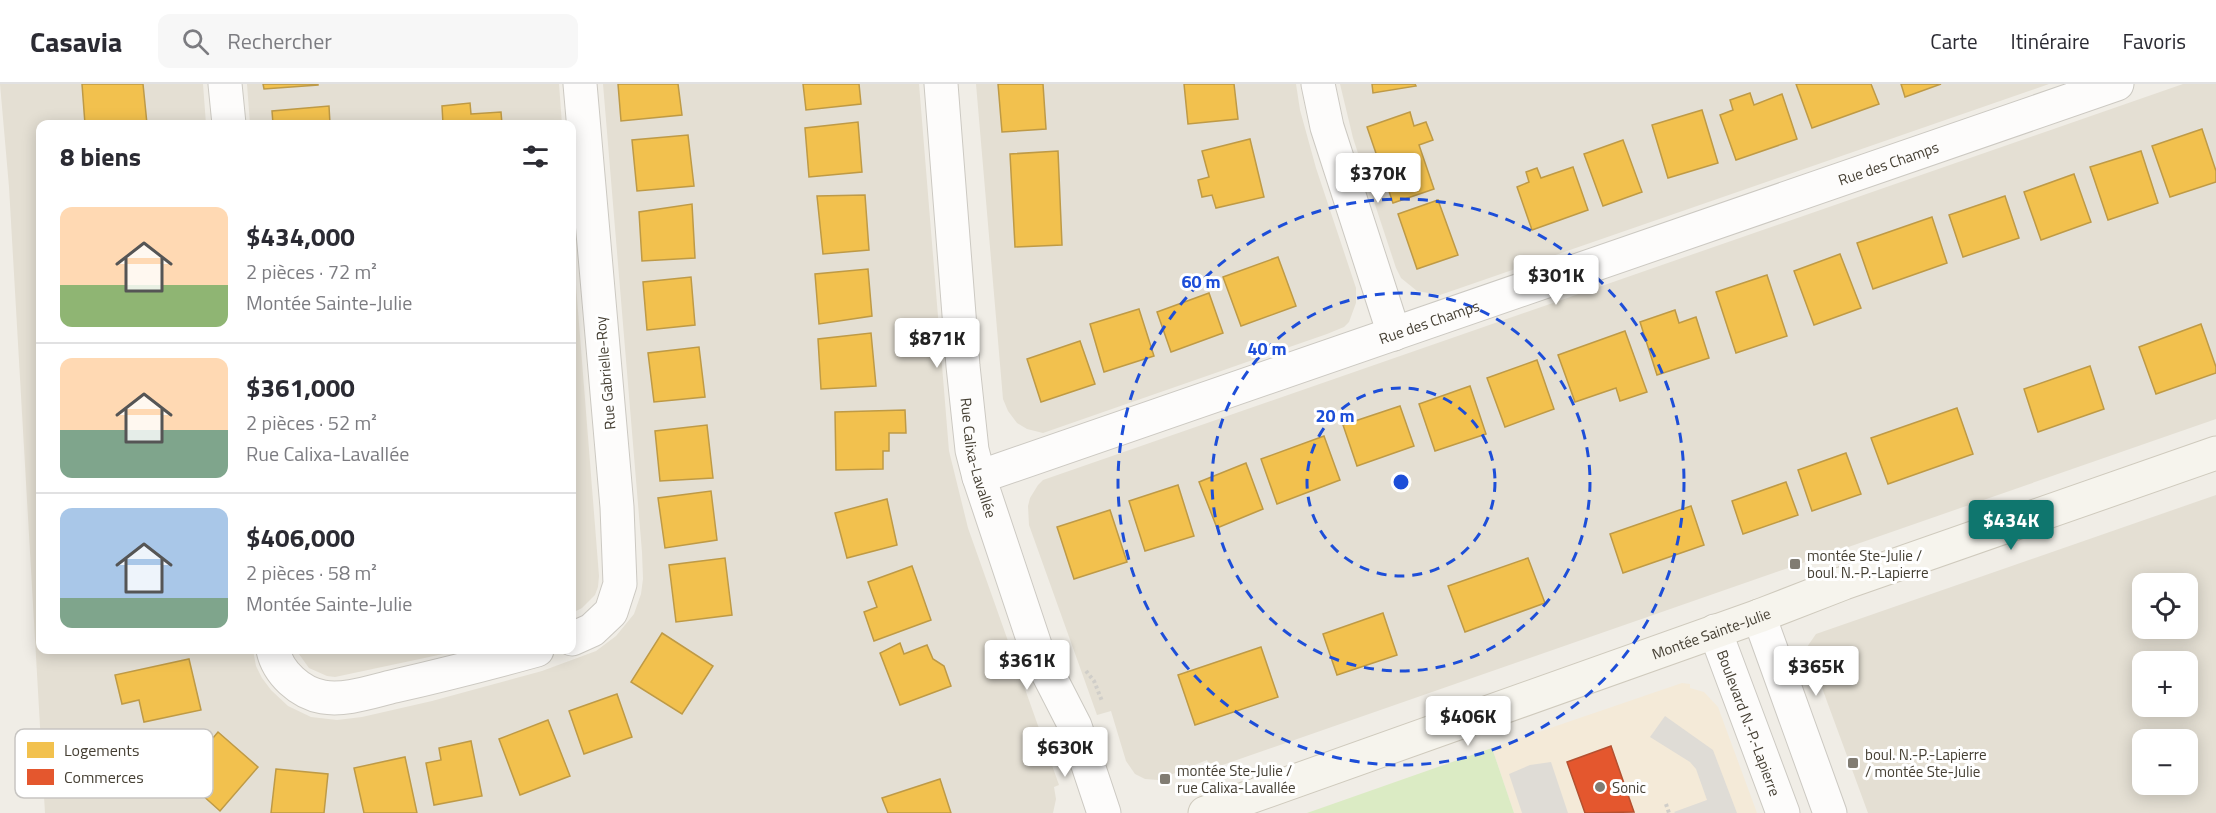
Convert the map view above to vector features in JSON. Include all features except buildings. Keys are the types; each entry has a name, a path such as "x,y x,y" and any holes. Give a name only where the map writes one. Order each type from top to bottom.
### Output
{"main road":[{"name":"Montée Sainte-Julie","path":"1205,813 1759,616 1844,583 2216,453"}],"street":[{"path":"225,84 229,120"},
{"name":"Rue Gabrielle-Roy","path":"576,637 592,630 611,612 620,584 617,507 580,84"},
{"name":"Rue Calixa-Lavallée","path":"941,84 963,366 972,450 1038,654 1075,726 1104,813"},
{"path":"1318,84 1327,127 1394,334"},
{"name":"Rue des Champs","path":"979,477 2117,84"},
{"path":"1759,616 1830,813"},
{"name":"Boulevard N.-P.-Lapierre","path":"1715,631 1783,813"},
{"path":"274,654 277,662 292,681 311,694 332,698 368,692 522,654"}],"path":[{"path":"1666,804 1668,813"}],"shaded area":[{"path":"0,84 203,84 206,120 36,120 36,654 254,654 262,678 288,706 311,717 337,720 362,717 432,701 542,671 596,651 616,636 634,614 643,579 642,552 603,84 919,84 949,451 968,528 1059,785 1054,787 1056,799 1053,813 45,813 44,798 213,798 213,729 40,729 9,187"},
{"path":"247,84 559,84 562,120 250,120"},
{"path":"976,84 1296,84 1300,110 1316,168 1356,288 1356,303 1349,322 1344,327 1327,334 1043,433 1027,429 1017,423 1003,399"},
{"path":"1340,84 2049,84 1440,295 1417,291 1401,278 1396,268 1353,138"},
{"path":"2183,84 2216,84 2216,419 1211,769 1207,760 1158,780 1145,779 1135,774 1126,761 1111,711 1097,715 1029,525 1030,498 1043,480"},
{"path":"576,286 599,576 595,595 576,611"},
{"path":"2216,495 2216,813 1868,813 1807,647 1816,634"},
{"path":"299,654 443,654 335,677 309,668"},
{"path":"1682,683 1690,684 1690,688 1704,692 1718,707 1757,813 1514,813 1492,748"},
{"path":"1665,716 1713,750 1737,813 1674,812 1707,800 1696,769 1690,762 1650,737"},
{"path":"1551,762 1568,813 1522,813 1509,774 1530,765"}],"green space":[{"path":"1492,748 1514,813 1307,813"}],"place":[{"name":"montée Ste-Julie / boul. N.-P.-Lapierre","path":"1795,564"},
{"name":"boul. N.-P.-Lapierre / montée Ste-Julie","path":"1853,763"},
{"name":"montée Ste-Julie / rue Calixa-Lavallée","path":"1165,779"},
{"name":"Sonic","path":"1600,787"}]}
